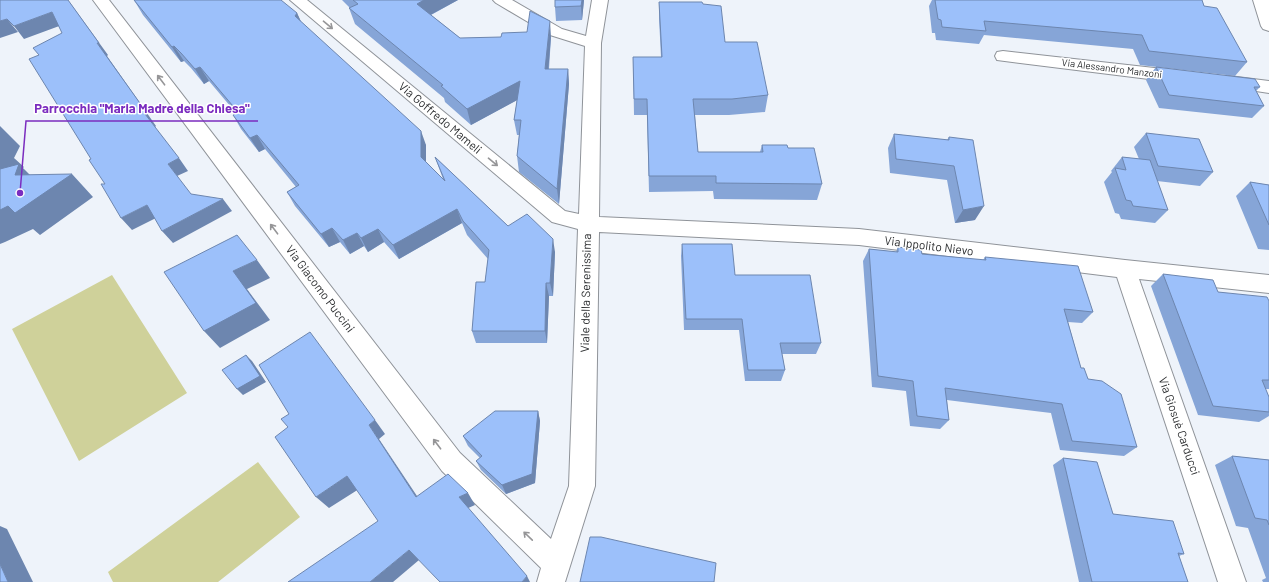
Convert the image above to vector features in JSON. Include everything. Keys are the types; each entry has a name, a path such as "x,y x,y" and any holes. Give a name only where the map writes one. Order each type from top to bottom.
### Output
{"street":[{"name":"Via Giacomo Puccini","path":"100,0 451,462 553,572"},
{"name":"Via Goffredo Mameli","path":"298,0 559,217 588,224"},
{"path":"501,0 556,32 593,43"},
{"name":"Viale della Serenissima","path":"553,572 582,486 593,43 600,0"},
{"path":"1262,3 1269,26"},
{"name":"Via Alessandro Manzoni","path":"1003,56 1269,87"},
{"name":"Via Ippolito Nievo","path":"588,224 859,237 1125,269 1269,284"},
{"name":"Via Giosuè Carducci","path":"1125,269 1232,582"}],"green space":[{"path":"112,275 187,393 79,461 12,329"},
{"path":"258,462 300,517 218,582 113,582 108,572"}],"building":[{"path":"0,0 68,0 147,113 145,114 179,158 168,164 191,194 223,199 162,231 147,205 121,218 101,184 105,184 89,160 91,159 29,59 39,55 33,48 62,33 52,12 14,26 7,19 0,21"},
{"path":"134,0 281,0 297,13 295,16 421,131 421,157 445,181 435,157 508,226 527,214 553,239 550,283 546,283 545,331 472,331 476,282 485,282 489,250 463,221 457,209 393,245 378,229 361,238 357,233 343,240 332,228 321,234 287,192 299,185 257,135 250,138 233,115 238,112 200,67 195,69 174,46 172,47"},
{"path":"353,0 424,0 417,4 460,38 501,37 502,33 527,32 530,11 550,21 545,69 568,69 557,189 517,156 521,120 514,120 520,81 467,109 441,86 443,85 349,8 358,4"},
{"path":"555,0 582,0 581,6 555,7"},
{"path":"935,0 1202,0 1204,6 1217,8 1247,62 1149,51 1142,35 984,21 986,31 942,27 941,20 938,19"},
{"path":"659,2 702,2 703,4 721,6 725,42 757,42 768,95 732,99 693,99 698,152 763,152 762,145 787,145 788,148 814,148 822,184 716,183 716,176 649,176 647,99 634,99 633,57 662,57"},
{"path":"1156,67 1255,79 1260,87 1254,87 1264,106 1169,95"},
{"path":"1146,133 1199,139 1213,172 1158,166"},
{"path":"894,134 949,140 949,137 973,140 984,206 963,210 954,166 896,159"},
{"path":"1122,157 1150,160 1168,210 1133,206 1131,201 1126,200 1115,168 1126,170"},
{"path":"19,164 15,175 72,174 15,213 8,206 0,210 0,169"},
{"path":"1250,182 1269,185 1269,225"},
{"path":"237,235 257,260 233,271 256,303 204,331 164,272"},
{"path":"682,244 732,244 735,275 810,275 821,343 780,343 785,370 748,370 742,319 686,319"},
{"path":"898,247 921,250 922,254 986,260 985,257 1078,266 1093,312 1064,309 1081,368 1084,368 1088,379 1102,381 1121,394 1137,447 1072,441 1062,404 945,388 949,420 917,416 913,381 878,376 869,249 898,252"},
{"path":"1163,274 1213,280 1218,292 1267,297 1269,301 1269,380 1262,380 1269,397 1269,412 1213,406"},
{"path":"310,332 375,420 369,425 416,497 448,474 468,493 459,497 527,576 522,582 440,582 409,550 370,582 288,582 378,521 347,476 316,497 275,437 288,427 281,419 289,414 259,365"},
{"path":"246,355 260,376 237,389 222,370"},
{"path":"495,411 538,411 532,474 502,485 476,461 482,456 463,436"},
{"path":"1232,456 1269,460 1269,525 1267,520 1255,518"},
{"path":"1063,458 1097,462 1113,514 1173,521 1184,554 1178,553 1188,582 1092,582"},
{"path":"590,537 601,537 716,563 714,582 580,582"},
{"path":"0,564 8,582 0,582"}],"place":[{"name":"Parrocchia \"Maria Madre della Chiesa\"","path":"20,193"}]}
